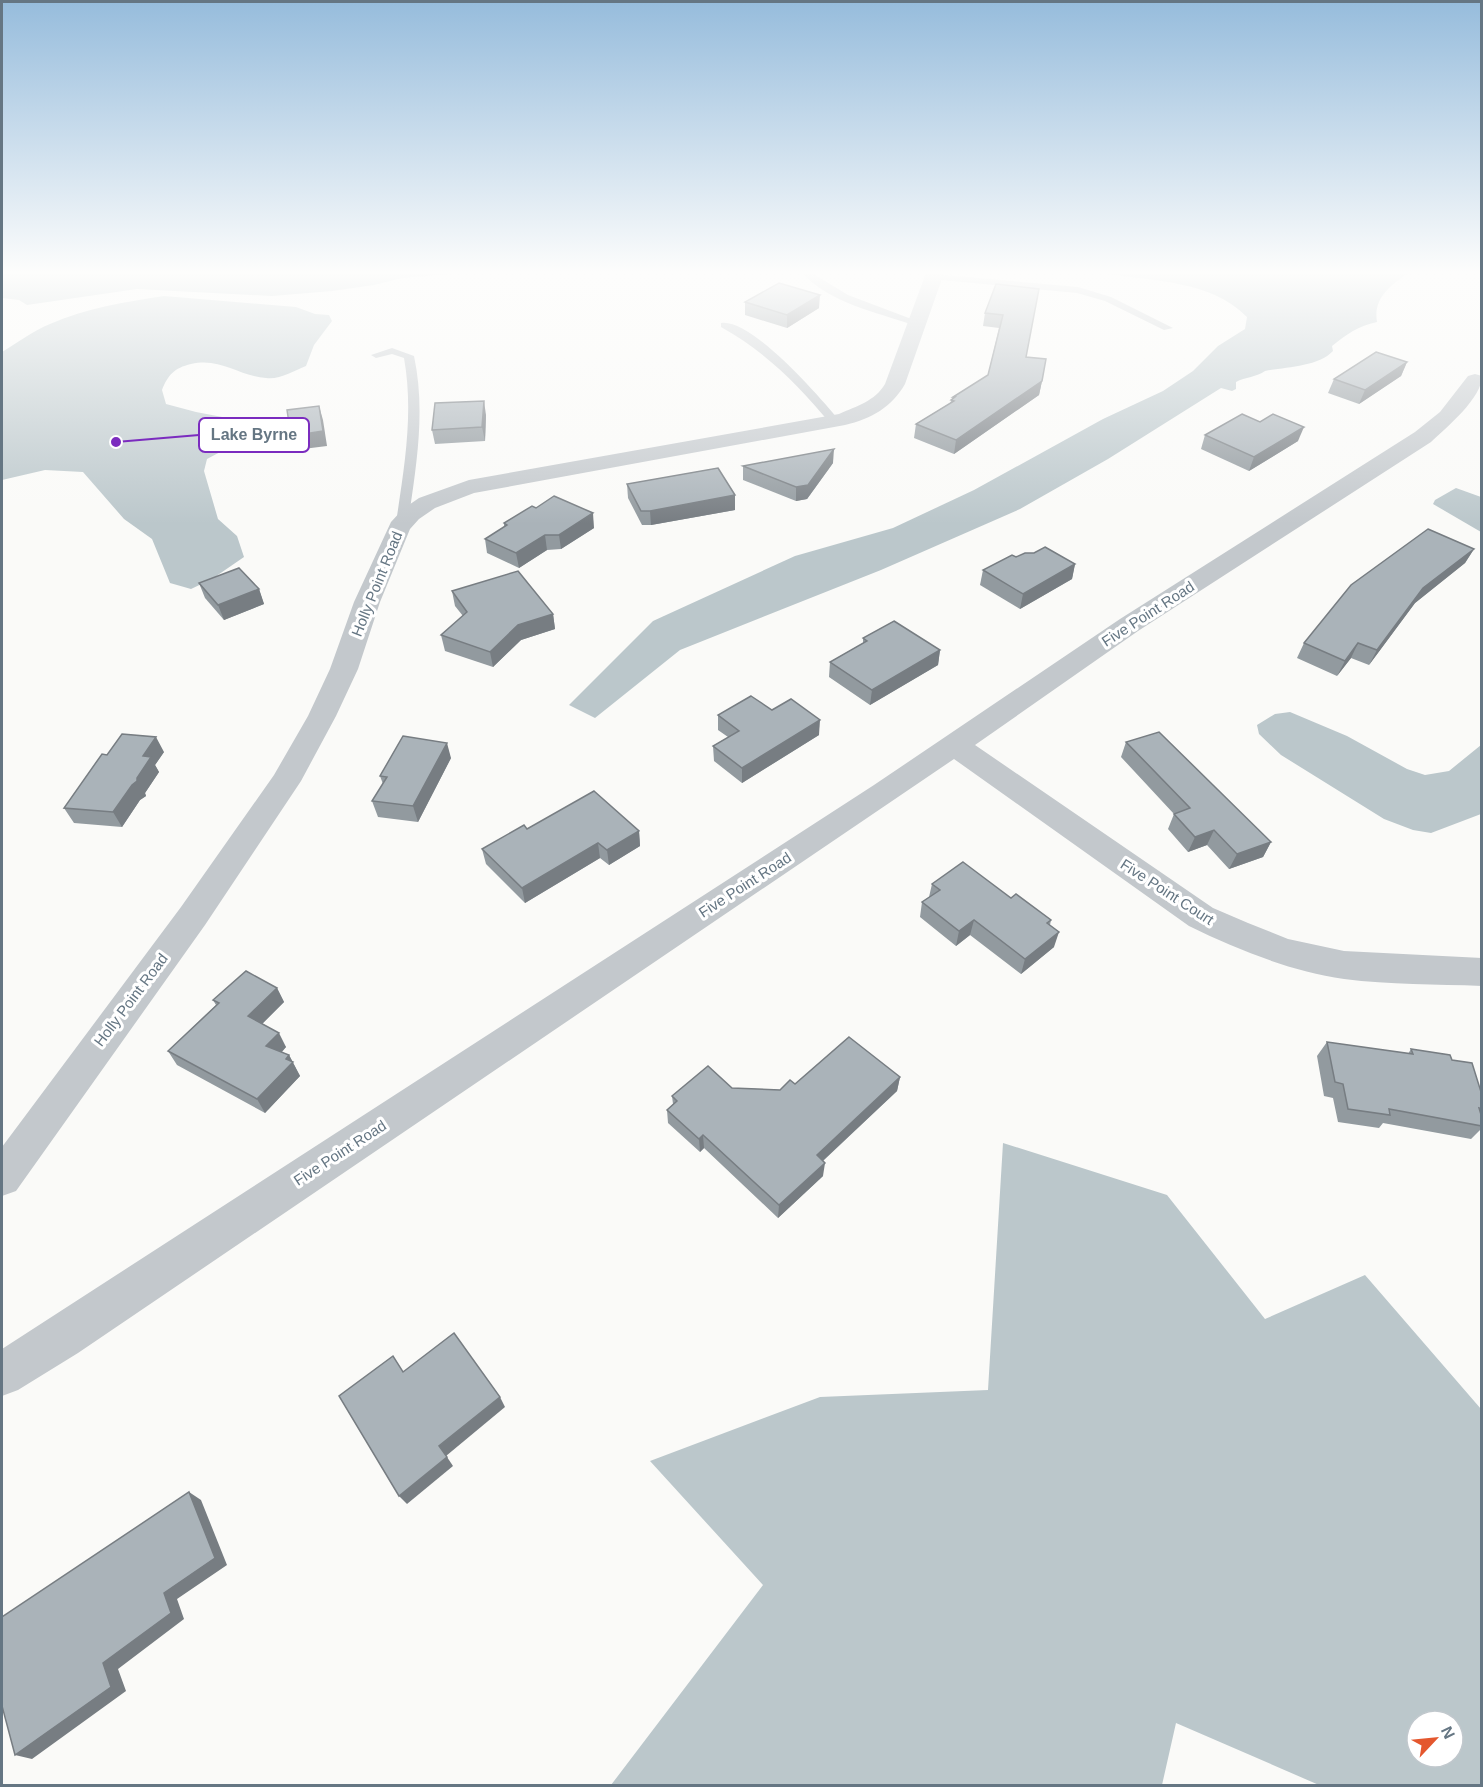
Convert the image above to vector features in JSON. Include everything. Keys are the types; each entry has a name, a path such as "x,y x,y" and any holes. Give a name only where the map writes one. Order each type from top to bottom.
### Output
{"street":[{"name":"Holly Point Road","path":"2,1178 193,916 286,781 322,716 344,669 367,602 402,523 427,503 469,487 700,447 834,421 863,412 888,396 904,356"},
{"name":"Five Point Road","path":"2,1374 62,1337 954,745 1130,625 1423,437 1447,416 1479,377"},
{"name":"Five Point Court","path":"954,745 1201,917 1245,938 1293,954 1342,964 1482,972"}],"lane":[{"path":"402,523 417,402 415,379 409,356"},
{"path":"776,356 790,368 834,421"}],"shaded area":[{"path":"2,356 310,356 306,366 276,378 256,377 221,365 202,363 180,368 167,380 162,390 166,404 238,420 239,433 224,450 207,459 204,471 218,519 237,536 244,557 212,579 191,589 170,583 152,539 124,519 83,472 45,470 2,480"},
{"path":"1208,356 1326,356 1301,366 1265,371 1243,379 1236,382 1236,389 1232,391 1221,388 1108,459 1020,509 881,570 680,650 595,718 569,705 653,621 795,556 893,528 974,490 1103,419 1163,391 1193,371"},
{"path":"1456,488 1481,497 1481,532 1433,504 1435,500"},
{"path":"1290,712 1347,736 1407,769 1425,775 1449,771 1481,745 1481,814 1431,833 1413,830 1384,819 1281,755 1259,734 1257,725 1275,714"},
{"path":"1003,1143 1167,1195 1265,1319 1365,1275 1481,1409 1481,1785 1319,1785 1176,1723 1162,1785 611,1785 763,1585 650,1461 820,1397 988,1390"}],"building":[{"path":"993,356 1046,359 1042,381 956,440 916,424 954,401 951,400 955,397 953,397 988,375"},
{"path":"1369,356 1390,356 1407,362 1365,390 1334,379"},
{"path":"484,401 482,427 432,430 435,403"},
{"path":"319,406 323,431 291,436 287,410"},
{"path":"1242,414 1260,422 1273,414 1304,427 1254,457 1205,435"},
{"path":"834,449 808,485 796,487 743,466"},
{"path":"718,468 735,495 641,511 627,484"},
{"path":"554,496 593,513 559,535 545,535 516,553 485,539 507,525 504,523 532,506 536,508"},
{"path":"1428,529 1474,549 1423,588 1377,650 1358,643 1345,661 1304,643 1351,585"},
{"path":"1045,547 1075,564 1023,594 983,570 1012,555 1016,557 1025,553 1034,553"},
{"path":"239,568 259,589 218,605 199,583"},
{"path":"518,571 553,614 518,625 490,652 441,635 467,612 452,591"},
{"path":"894,621 940,650 872,690 830,662 867,641 863,638"},
{"path":"751,696 772,710 791,699 820,720 742,768 713,746 739,731 718,715"},
{"path":"1159,732 1271,842 1237,854 1214,830 1195,837 1174,814 1190,808 1126,742"},
{"path":"122,734 156,737 143,756 151,757 137,781 113,812 64,808 102,754 107,755"},
{"path":"403,736 447,743 413,806 372,801 387,777 380,776"},
{"path":"594,791 639,831 607,850 598,843 522,888 482,849 524,825 527,829"},
{"path":"963,862 1011,898 1016,894 1051,920 1047,923 1059,932 1025,959 974,920 959,931 922,902 940,890 932,884"},
{"path":"246,971 277,988 248,1016 279,1033 266,1046 289,1055 286,1059 293,1062 257,1099 168,1051 219,1003 213,1000"},
{"path":"849,1037 900,1077 817,1155 825,1163 779,1205 703,1135 699,1139 667,1110 677,1101 672,1096 708,1066 732,1088 780,1090 790,1080 795,1084"},
{"path":"1327,1042 1413,1054 1411,1049 1450,1055 1452,1060 1472,1063 1482,1095 1482,1109 1479,1108 1482,1126 1389,1109 1390,1115 1348,1109 1343,1084 1335,1082"},
{"path":"454,1333 500,1397 439,1446 447,1457 399,1496 339,1396 393,1356 403,1372"},
{"path":"189,1492 215,1558 164,1593 171,1613 103,1663 111,1687 15,1755 2,1706 2,1617"}],"place":[{"name":"Lake Byrne","path":"116,442"}]}
